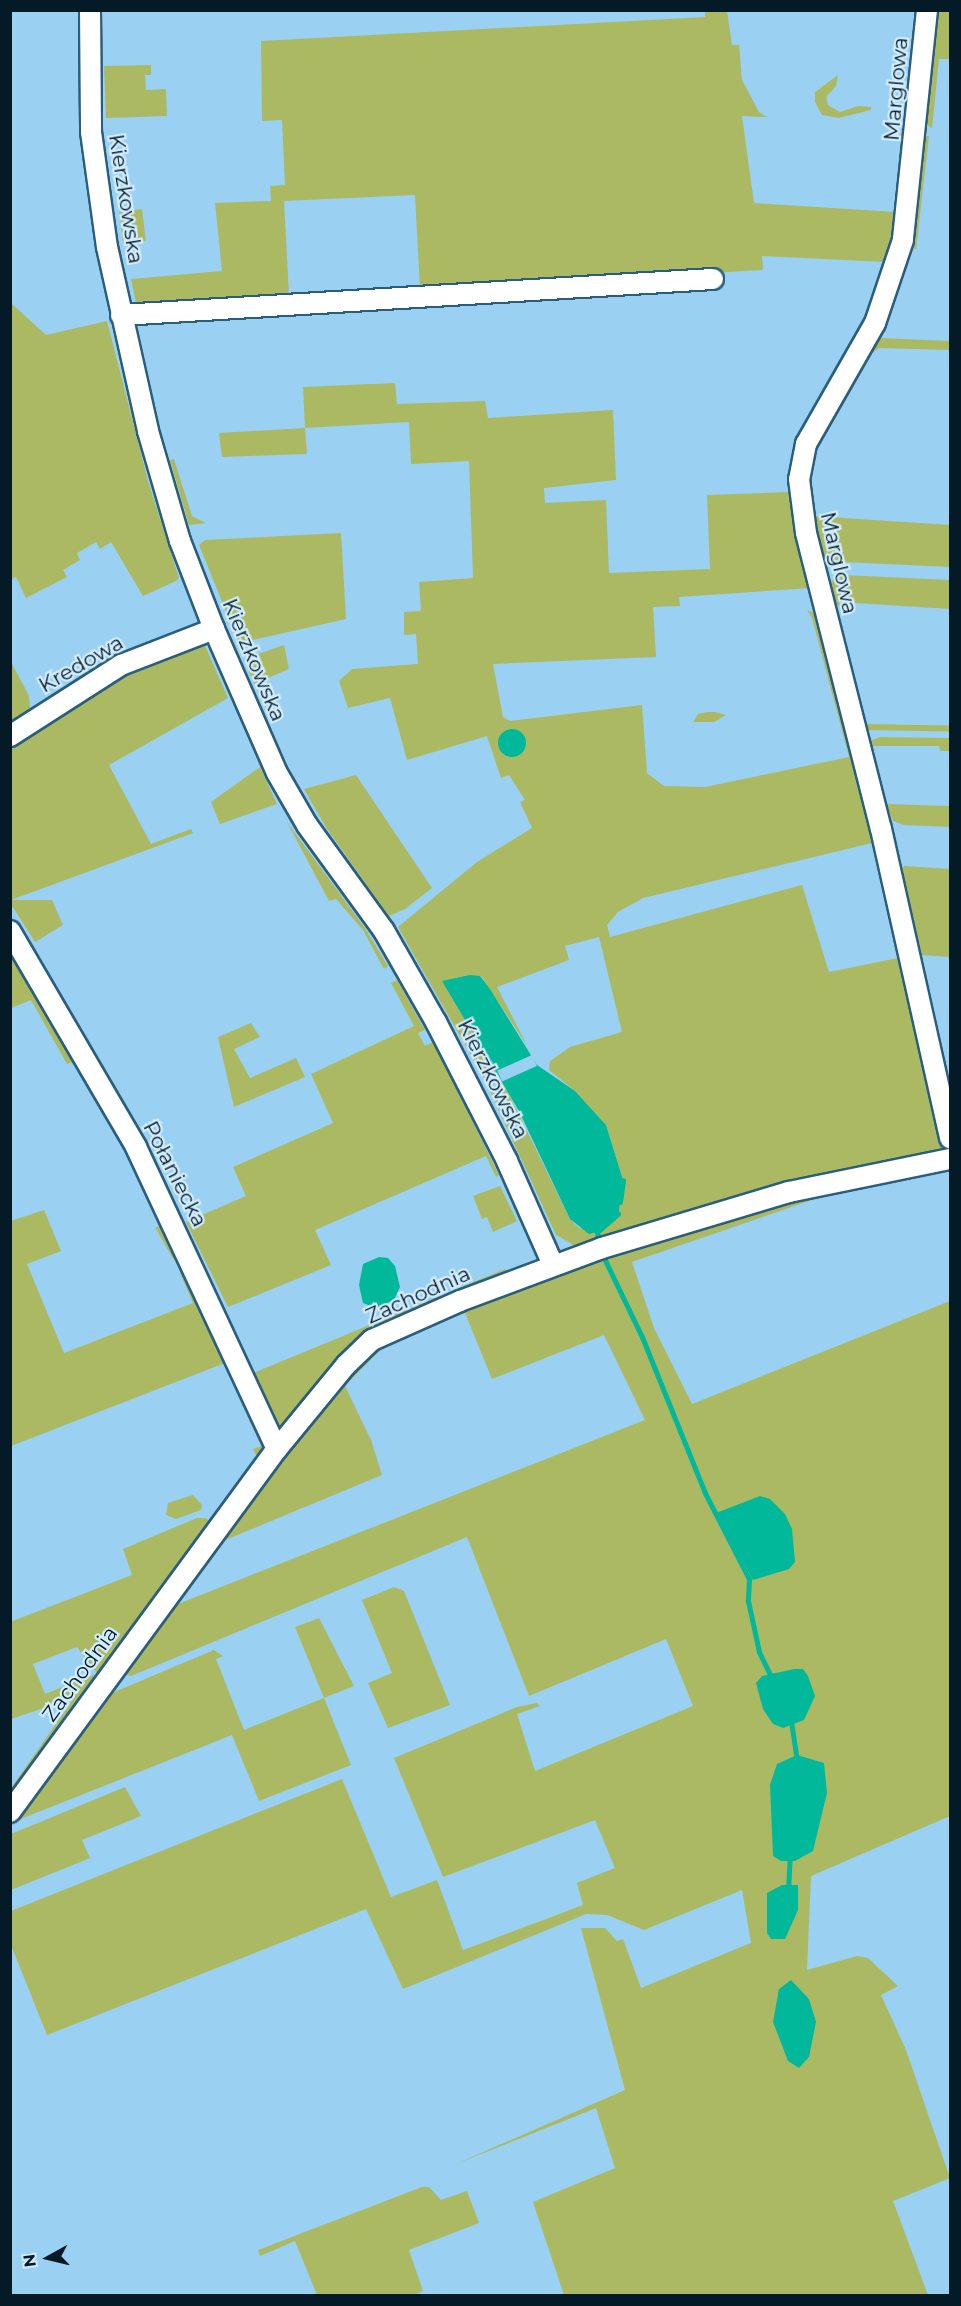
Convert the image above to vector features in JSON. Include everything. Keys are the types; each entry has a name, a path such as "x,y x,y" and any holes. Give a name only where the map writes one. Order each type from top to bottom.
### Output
{"street":[{"name":"Kierzkowska","path":"90,10 92,146 121,315 165,494 214,629 292,801 384,931 473,1090 553,1265"},
{"name":"Marglowa","path":"927,10 903,240 875,323 806,444 799,478 806,533 881,829 951,1138"},
{"path":"121,315 713,279"},
{"name":"Kredowa","path":"10,736 114,668 214,629"},
{"name":"Połaniecka","path":"10,931 136,1147 277,1449"},
{"name":"Zachodnia","path":"10,1812 277,1449 346,1365 372,1340 553,1265 748,1203 951,1159"}],"shaded area":[{"path":"705,11 727,11 732,45 739,45 742,80 759,112 767,117 742,116 754,203 895,212 896,198 904,201 886,262 762,256 763,270 420,289 415,195 284,201 289,295 136,303 131,279 222,271 215,203 271,201 270,186 285,185 282,120 262,121 261,41 705,17"},
{"path":"933,11 950,11 950,59 939,59 932,128 924,123"},
{"path":"151,65 151,75 145,75 146,90 166,89 167,116 106,118 104,66"},
{"path":"838,75 836,86 826,97 828,105 840,112 858,106 871,107 871,110 839,118 822,115 815,102 815,92"},
{"path":"902,126 910,129 905,180 897,184"},
{"path":"923,136 929,136 916,250 912,245"},
{"path":"142,209 146,241 123,244 119,212"},
{"path":"11,303 46,335 107,321 148,481 179,578 176,581 143,596 111,542 100,549 96,542 77,553 80,560 63,570 67,577 26,598 16,577 11,579"},
{"path":"879,338 950,341 950,350 879,348 871,354 828,423"},
{"path":"395,383 397,404 485,401 488,418 613,410 616,480 544,488 545,503 606,500 609,573 710,569 707,495 789,492 793,496 811,588 679,597 680,606 653,607 656,657 493,664 503,717 510,721 642,705 647,773 664,786 705,787 849,757 812,618 807,610 819,615 876,842 643,898 618,912 607,925 610,937 802,885 829,972 903,957 942,1142 941,1151 579,1248 556,1235 489,1089 503,1082 570,1219 580,1229 623,1180 606,1125 575,1091 549,1070 550,1061 570,1047 622,1032 599,937 565,946 569,960 497,987 528,1047 481,976 443,981 498,1072 484,1078 398,927 477,862 532,828 520,802 525,800 509,775 501,778 487,736 407,760 390,698 348,708 339,681 352,669 418,664 416,634 404,635 404,612 421,611 419,582 473,578 469,461 411,464 409,422 305,428 303,387"},
{"path":"305,428 307,454 222,457 219,433"},
{"path":"821,434 811,470 813,516 950,525 950,567 821,561 812,529 807,465"},
{"path":"174,459 192,516 206,523 189,525 170,460"},
{"path":"341,533 346,619 239,643 199,545 205,540"},
{"path":"836,576 950,580 950,609 839,602 840,605 830,607 826,588"},
{"path":"203,641 228,698 109,765 151,844 191,829 193,833 11,900 11,745 69,705 150,660"},
{"path":"284,645 289,669 254,684 244,659"},
{"path":"10,660 29,696 30,708 29,716 10,729"},
{"path":"707,712 726,715 714,722 693,722 698,714"},
{"path":"866,724 950,725 950,731 866,730"},
{"path":"512,729 522,733 526,743 522,753 512,757 502,753 498,743 502,733"},
{"path":"880,737 950,738 950,751 940,751 939,746 871,746 870,741"},
{"path":"260,767 277,804 220,824 211,802"},
{"path":"356,775 432,888 405,909 389,916 327,829 304,789"},
{"path":"886,804 950,806 950,827 904,825 893,821"},
{"path":"287,822 365,928 388,966 384,969 363,930 336,899 329,901"},
{"path":"904,866 950,869 950,957 922,955 902,870"},
{"path":"11,900 52,900 63,925 35,942 11,904"},
{"path":"10,949 78,1060 67,1064 31,1000 11,1008"},
{"path":"470,975 480,976 490,989 537,1065 575,1091 606,1125 623,1180 618,1217 597,1232 589,1234 570,1219 519,1111 442,981"},
{"path":"397,980 425,1030 418,1033 425,1046 433,1042 499,1175 496,1177 486,1156 315,1230 331,1265 228,1307 186,1222 246,1196 233,1167 333,1123 311,1074 414,1026 391,983"},
{"path":"251,1023 260,1037 234,1049 250,1078 296,1058 305,1077 234,1107 218,1037"},
{"path":"500,1186 517,1221 493,1232 487,1217 482,1219 473,1196"},
{"path":"832,1193 632,1262 654,1328 692,1404 950,1301 950,1816 811,1876 807,1970 857,1956 868,1958 898,1986 881,1995 906,2050 950,2178 893,2201 928,2295 564,2295 533,2202 615,2168 596,2108 456,2164 625,2090 581,1928 605,1928 617,1941 623,1939 641,1988 751,1943 742,1890 644,1930 607,1915 586,1914 403,1989 366,1909 47,2035 11,1945 11,1911 342,1779 391,1897 437,1880 463,1950 583,1905 577,1883 615,1868 595,1820 443,1877 394,1758 517,1707 537,1703 540,1706 517,1714 535,1771 693,1706 666,1639 529,1696 467,1537 131,1676 125,1674 125,1669 272,1468 338,1387 375,1350 381,1349 345,1386 371,1440 382,1475 223,1541 178,1604 645,1420 604,1335 492,1379 465,1313 411,1333 402,1341 403,1334 662,1237"},
{"path":"44,1210 61,1251 27,1264 64,1353 193,1303 180,1273 189,1270 230,1361 11,1446 11,1221"},
{"path":"168,1226 182,1255 173,1259 155,1227"},
{"path":"379,1257 388,1258 395,1266 400,1287 394,1300 376,1308 363,1303 359,1285 363,1264"},
{"path":"505,1269 508,1275 373,1332 287,1425 277,1426 251,1374"},
{"path":"233,1377 264,1446 263,1453 223,1509 219,1506 257,1457 253,1449 261,1446"},
{"path":"193,1495 202,1505 201,1510 176,1519 166,1515 168,1503"},
{"path":"760,1496 770,1499 785,1514 792,1529 795,1562 789,1569 753,1580 716,1513"},
{"path":"197,1518 206,1518 212,1524 100,1677 77,1647 33,1664 45,1694 93,1675 97,1681 11,1800 11,1788 74,1698 11,1719 10,1622 132,1575 123,1549"},
{"path":"394,1587 404,1591 450,1705 388,1728 368,1683 392,1673 362,1600"},
{"path":"319,1618 354,1686 324,1698 295,1627"},
{"path":"214,1650 223,1656 216,1659 244,1730 324,1698 351,1765 259,1801 232,1735 16,1821 15,1818 100,1698"},
{"path":"803,1669 815,1696 804,1720 783,1728 773,1724 763,1709 756,1683 762,1676"},
{"path":"797,1755 824,1763 827,1793 813,1851 795,1861 781,1861 773,1856 770,1785 777,1764"},
{"path":"125,1787 141,1816 82,1840 90,1858 11,1890 11,1834"},
{"path":"782,1885 798,1885 798,1910 785,1939 771,1939 767,1933 767,1893"},
{"path":"791,1980 809,1999 816,2022 809,2057 799,2068 788,2061 773,2022 779,1989"},
{"path":"422,2187 429,2187 441,2200 467,2191 479,2223 409,2250 423,2291 412,2296 317,2295 295,2241 260,2256 258,2250"}],"pier":[{"path":"532,1055 537,1066 502,1081 497,1070"}],"waterway":[{"path":"620,1202 623,1180"},
{"path":"598,1239 597,1232 618,1214"},
{"path":"604,1258 642,1337 705,1493 749,1579 748,1601 759,1652 772,1679"},
{"path":"791,1721 797,1761"},
{"path":"788,1890 790,1854"}]}
